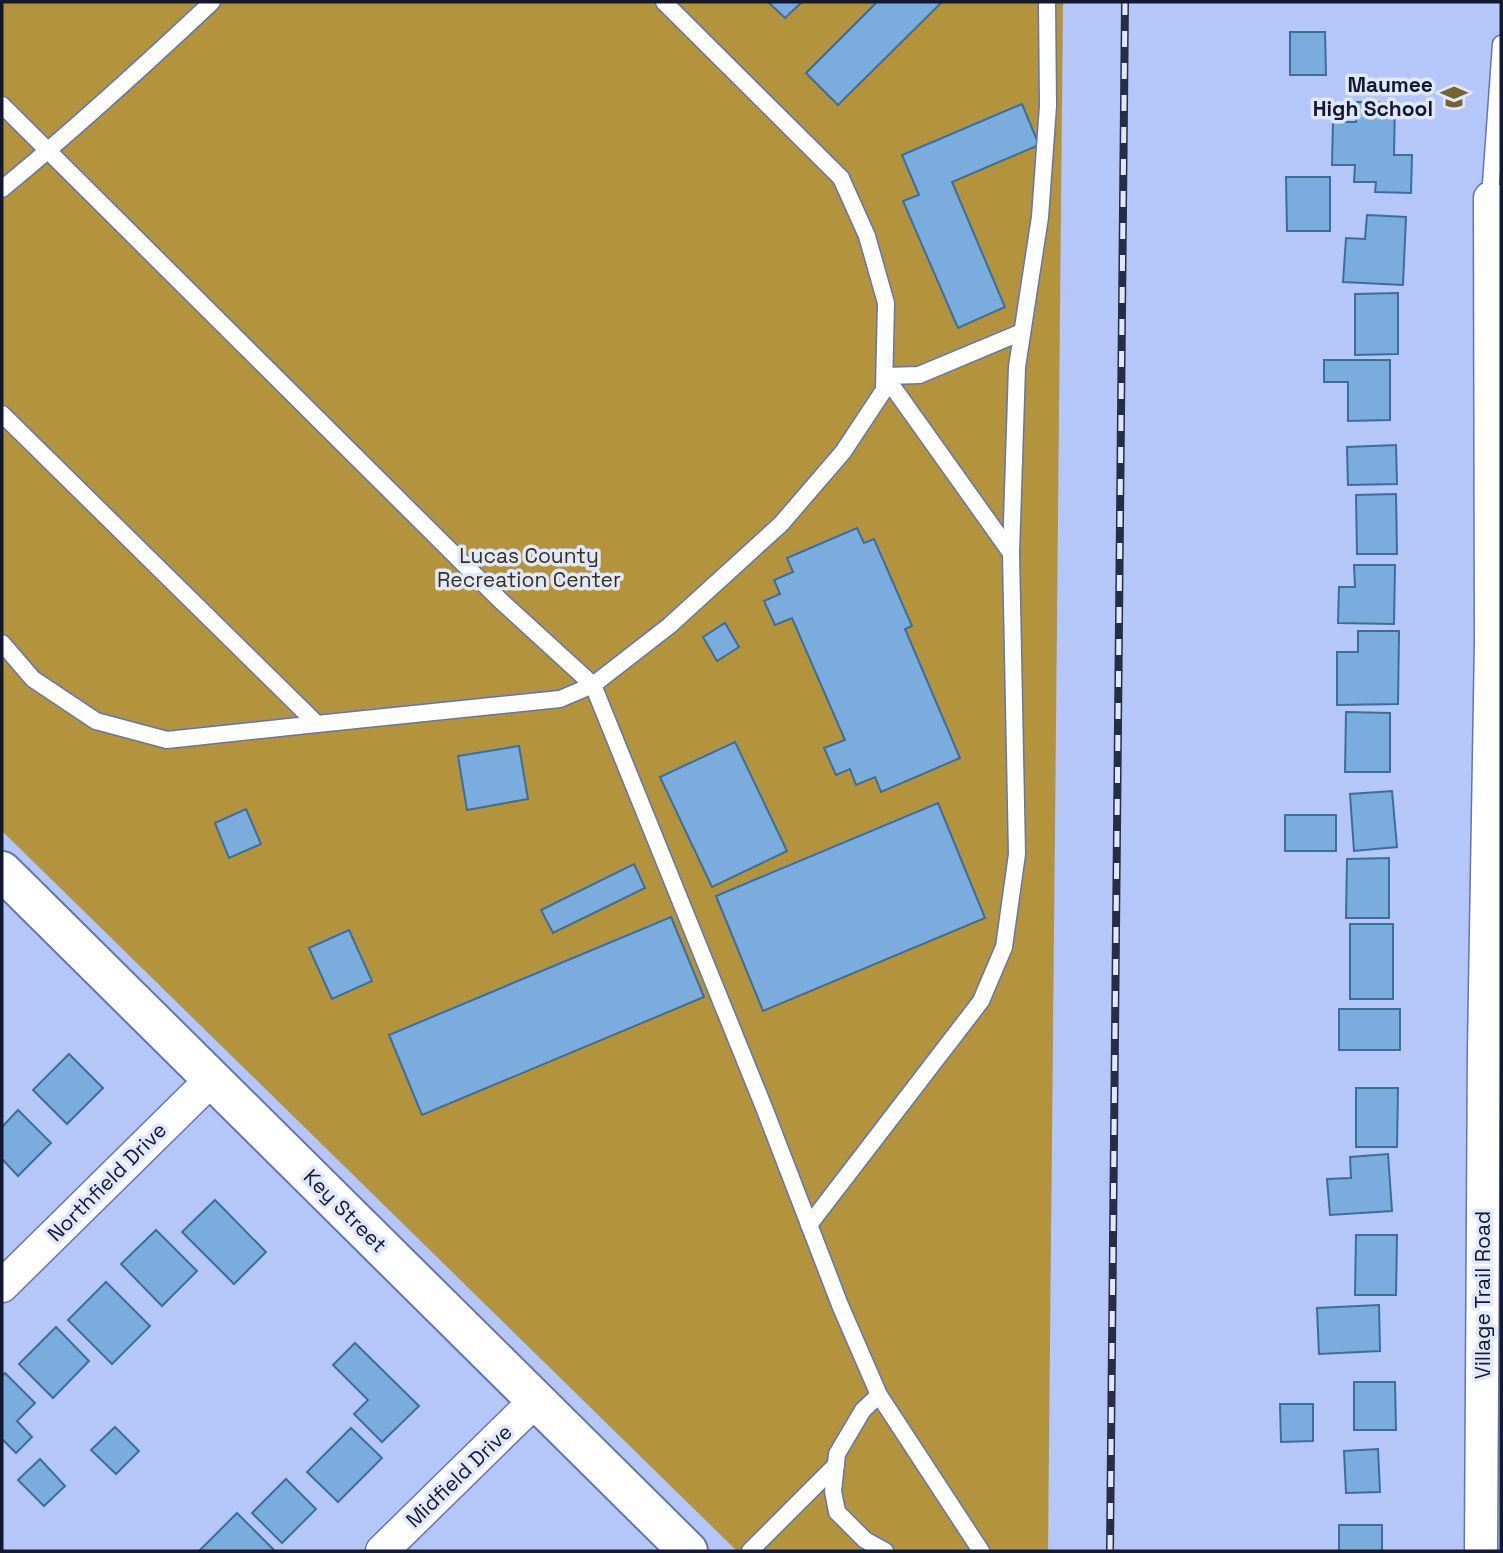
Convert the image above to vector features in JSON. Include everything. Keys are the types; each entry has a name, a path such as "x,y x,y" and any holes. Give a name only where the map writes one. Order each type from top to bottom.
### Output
{"street":[{"name":"Village Trail Road","path":"1481,1551 1492,1467 1496,642 1490,198"},
{"name":"Key Street","path":"2,871 688,1551"},
{"name":"Northfield Drive","path":"2,1286 212,1079"},
{"name":"Midfield Drive","path":"382,1551 536,1400"}],"lane":[{"path":"2,189 47,152 212,2"},
{"path":"2,643 33,679 96,721 167,740 560,699 593,685 669,626 780,524 843,452 884,390 886,303 867,236 841,178 664,2"},
{"path":"809,1226 981,1001 1004,947 1017,854 1011,553 1017,367 1040,217 1048,106 1047,2"},
{"path":"1490,198 1501,44"},
{"path":"2,105 502,601 593,685 765,1110 840,1305 879,1395 981,1551"},
{"path":"884,376 919,375 1022,332"},
{"path":"884,376 1011,553"},
{"path":"2,414 317,724"},
{"path":"879,1395 863,1410 837,1454 833,1490 837,1513 865,1540 885,1551"},
{"path":"750,1551 836,1465"}],"green space":[{"name":"Lucas County Recreation Center","path":"2,2 1063,2 1048,1551 737,1551 2,831"}],"building":[{"path":"768,2 802,2 785,18"},
{"path":"877,2 942,2 838,105 806,73"},
{"path":"1290,32 1325,32 1326,75 1290,75"},
{"path":"1357,102 1395,103 1394,155 1412,155 1411,193 1375,192 1376,182 1354,182 1355,165 1332,165 1333,122 1356,122"},
{"path":"1022,104 1039,145 952,182 1005,307 958,328 903,201 919,195 902,155"},
{"path":"1286,177 1330,177 1330,231 1287,231"},
{"path":"1367,215 1406,217 1403,285 1343,282 1346,238 1365,239"},
{"path":"1398,293 1398,354 1355,355 1355,294"},
{"path":"1324,360 1390,360 1390,420 1348,421 1348,382 1324,382"},
{"path":"1396,445 1397,484 1348,485 1347,447"},
{"path":"1396,494 1397,554 1357,554 1356,495"},
{"path":"857,528 864,543 874,539 912,626 905,629 960,758 881,792 875,777 856,785 850,769 836,775 824,748 845,740 792,618 775,625 764,601 780,594 774,580 793,572 787,558"},
{"path":"1354,565 1395,565 1394,624 1338,623 1339,587 1355,587"},
{"path":"725,623 739,647 717,661 703,637"},
{"path":"1358,631 1399,631 1398,704 1337,705 1337,652 1358,652"},
{"path":"1346,712 1390,713 1390,772 1345,772"},
{"path":"735,742 787,851 712,887 660,777"},
{"path":"519,746 528,799 467,810 458,756"},
{"path":"1392,791 1397,847 1354,851 1350,794"},
{"path":"938,803 985,918 763,1011 716,896"},
{"path":"246,809 261,844 229,858 215,823"},
{"path":"1285,815 1336,815 1336,851 1285,851"},
{"path":"1389,858 1389,918 1346,918 1347,859"},
{"path":"634,864 645,888 553,933 541,910"},
{"path":"671,917 704,997 422,1115 389,1035"},
{"path":"1350,924 1393,924 1393,999 1350,999"},
{"path":"349,930 372,981 332,999 309,948"},
{"path":"1339,1009 1400,1009 1400,1050 1339,1050"},
{"path":"69,1054 103,1088 67,1124 33,1090"},
{"path":"1356,1088 1398,1088 1397,1147 1356,1147"},
{"path":"18,1110 51,1143 18,1176 2,1159 2,1127"},
{"path":"1388,1154 1392,1211 1330,1215 1327,1179 1351,1178 1350,1157"},
{"path":"215,1200 266,1252 234,1284 182,1232"},
{"path":"156,1230 197,1271 162,1306 121,1264"},
{"path":"1356,1235 1397,1235 1396,1295 1355,1295"},
{"path":"106,1282 150,1326 112,1364 68,1320"},
{"path":"1379,1305 1380,1351 1319,1354 1317,1308"},
{"path":"56,1327 89,1361 53,1398 19,1364"},
{"path":"355,1343 419,1406 382,1442 354,1414 368,1400 333,1365"},
{"path":"5,1373 35,1403 17,1421 32,1437 16,1453 2,1439 2,1377"},
{"path":"1354,1382 1395,1382 1396,1430 1354,1430"},
{"path":"1280,1404 1313,1404 1313,1441 1281,1442"},
{"path":"115,1427 139,1451 116,1474 91,1450"},
{"path":"351,1428 382,1458 338,1502 307,1472"},
{"path":"1378,1449 1380,1492 1346,1493 1344,1451"},
{"path":"40,1459 65,1486 44,1506 18,1480"},
{"path":"286,1479 316,1509 282,1543 252,1513"},
{"path":"237,1513 275,1551 199,1551"},
{"path":"1339,1525 1382,1525 1382,1551 1339,1551"}],"railway":[{"path":"1110,1551 1125,2"}],"place":[{"name":"Maumee High School","path":"1454,97"}]}
